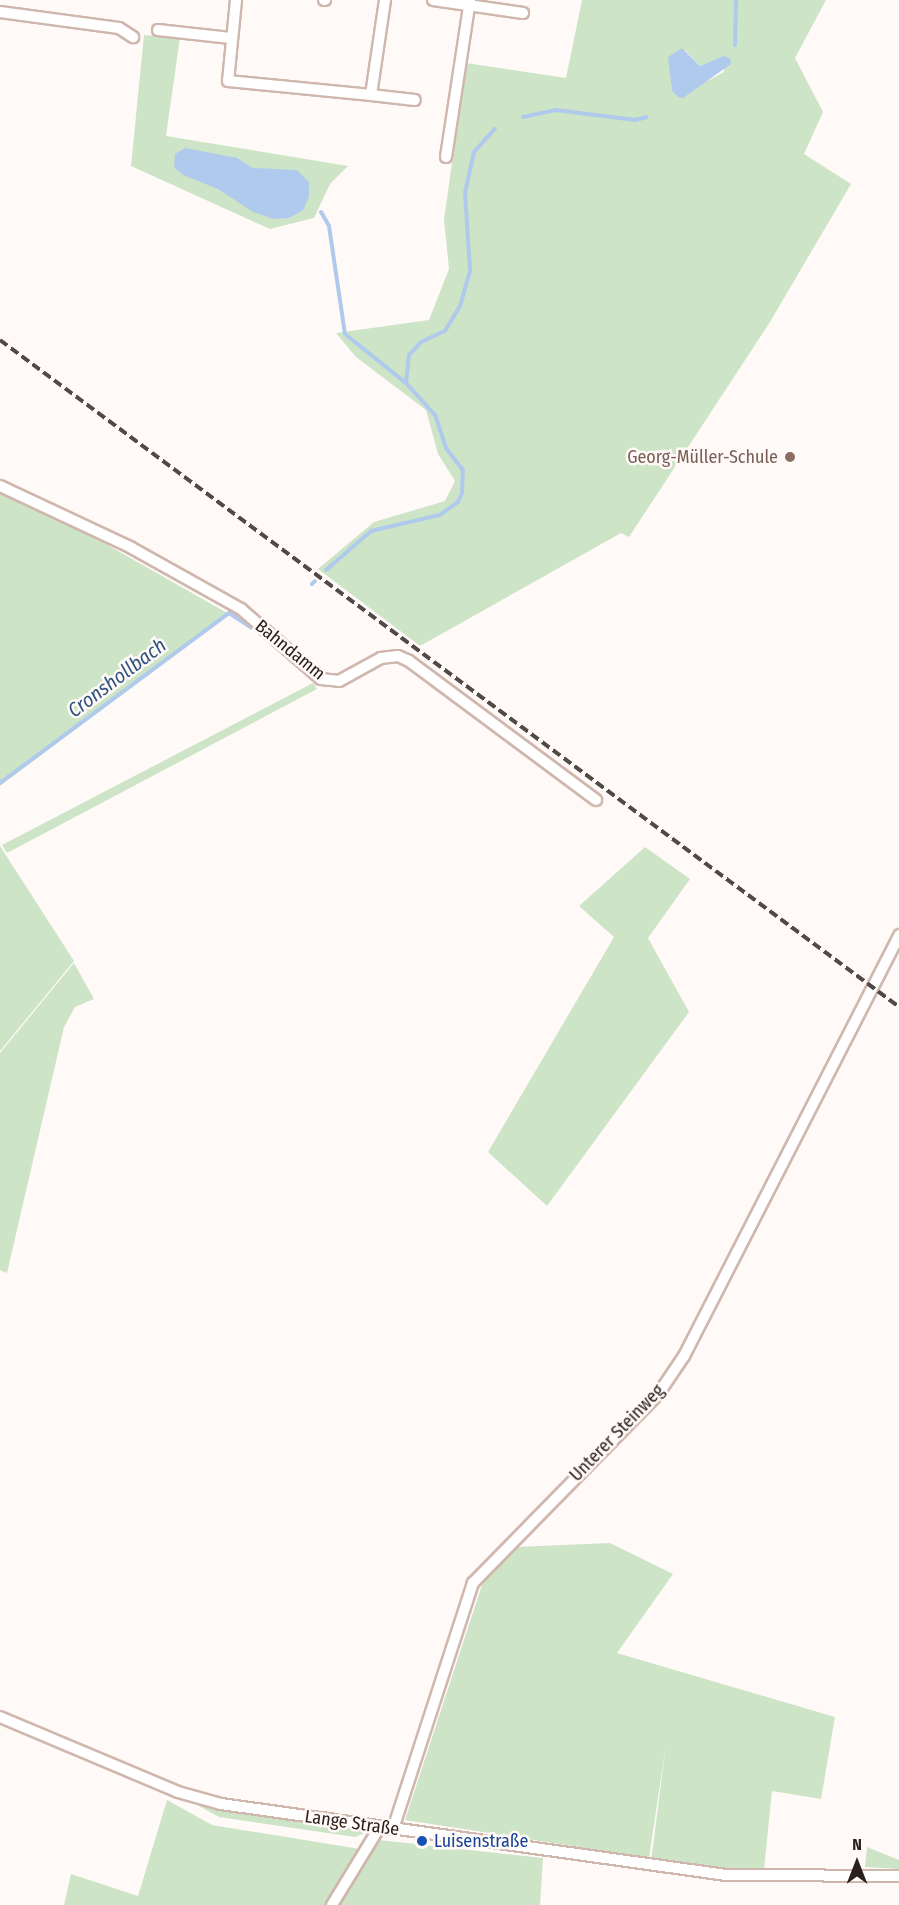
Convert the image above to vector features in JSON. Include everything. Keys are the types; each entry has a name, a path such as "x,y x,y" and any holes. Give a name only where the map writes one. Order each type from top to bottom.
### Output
{"street":[{"path":"236,0 228,81 416,100"},
{"path":"371,95 386,0"},
{"path":"433,0 470,2 523,13"},
{"path":"446,157 470,2"},
{"path":"0,12 119,28 133,37"},
{"path":"158,30 231,38"},
{"name":"Bahndamm","path":"0,486 130,547 241,609 321,679 339,681 381,658 398,657 409,661 596,800"},
{"name":"Unterer Steinweg","path":"393,1829 473,1582 659,1393 684,1356 899,935"},
{"name":"Lange Straße","path":"0,1717 178,1792 221,1804 726,1875 899,1876"},
{"path":"332,1905 379,1828"}],"green space":[{"path":"582,0 826,0 795,58 823,112 804,154 851,184 770,322 629,537 621,533 420,646 318,569 374,522 445,501 455,481 438,454 426,410 356,357 336,333 429,320 449,269 444,220 466,63 566,78","holes":["685,50 700,66 723,56 724,72 678,97 672,91 670,71"]},
{"path":"144,35 180,38 166,136 348,166 330,184 314,218 270,229 131,166"},
{"path":"0,493 83,531 229,614 0,786"},
{"path":"313,683 317,689 7,853 2,845"},
{"path":"0,846 74,961 0,1051"},
{"path":"645,847 690,879 648,938 689,1012 547,1206 488,1152 614,937 579,906"},
{"path":"74,963 94,999 75,1007 64,1027 7,1273 0,1270 0,1053"},
{"path":"610,1543 673,1574 617,1653 835,1717 821,1799 772,1791 764,1869 729,1871 651,1862 666,1744 649,1858 405,1820 482,1585 517,1547"},
{"path":"167,1800 212,1825 360,1849 326,1905 64,1905 71,1874 138,1896"},
{"path":"188,1800 218,1808 369,1831 355,1837 219,1817"},
{"path":"379,1840 543,1858 540,1905 339,1905"},
{"path":"867,1847 899,1860 899,1869 865,1867"}],"water":[{"path":"682,48 700,66 723,56 730,58 731,64 683,98 678,97 672,91 668,57"},
{"path":"185,148 237,158 253,168 297,170 309,182 309,197 303,210 289,218 274,219 253,212 218,189 183,175 174,167 175,154"}],"waterway":[{"name":"Cronshollbach","path":"735,45 736,0"},
{"name":"Cronshollbach","path":"523,117 555,110 635,120 647,117"},
{"name":"Cronshollbach","path":"326,570 371,531 440,515 458,502 462,493 463,470 446,448 435,415 406,383 409,355 421,342 445,331 460,306 470,270 465,193 474,152 495,129"},
{"path":"321,212 329,226 345,334 406,383"},
{"name":"Cronshollbach","path":"312,584 315,581"},
{"name":"Cronshollbach","path":"0,783 229,613 252,628"}],"railway":[{"path":"0,340 899,1007"}],"place":[{"name":"Georg-Müller-Schule","path":"790,457"},
{"name":"Luisenstraße","path":"422,1841"}]}
